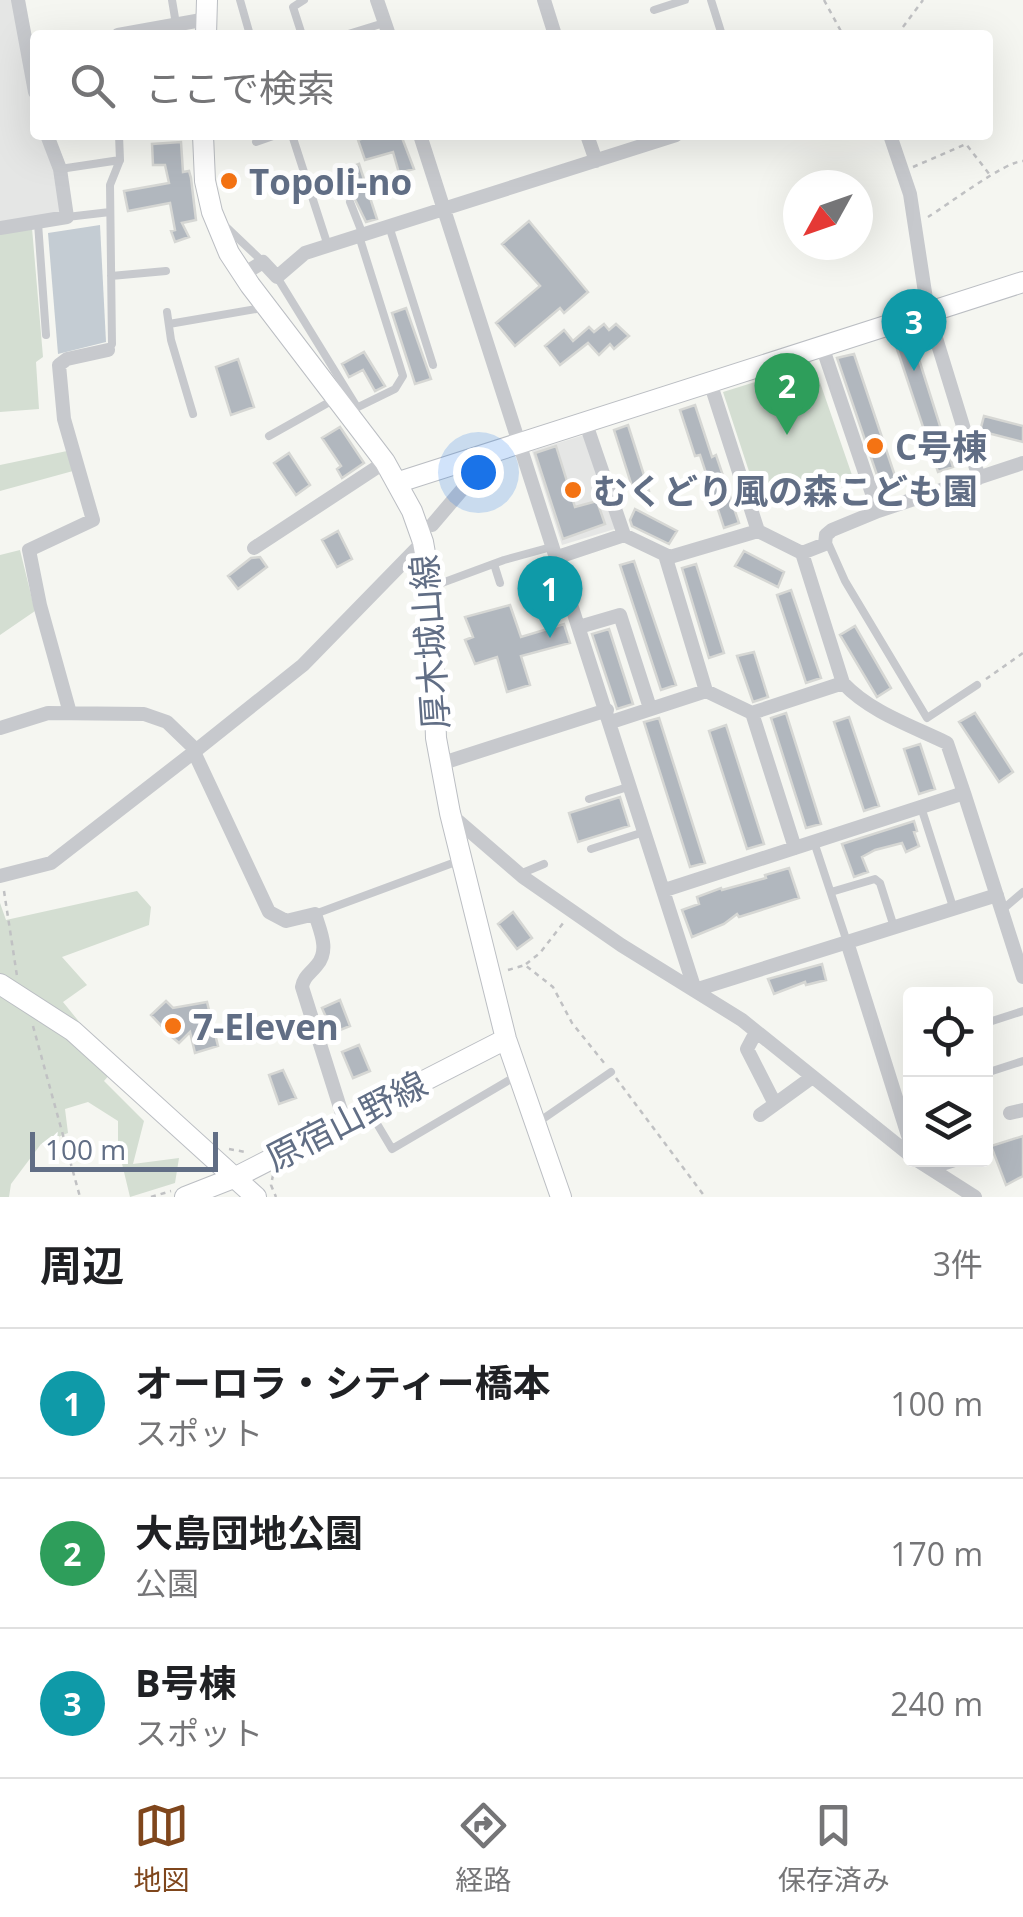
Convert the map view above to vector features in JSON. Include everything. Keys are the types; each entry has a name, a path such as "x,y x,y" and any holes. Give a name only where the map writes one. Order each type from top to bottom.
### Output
{"main road":[{"name":"厚木城山線","path":"203,140 205,182 215,219 242,275 347,406 386,462 427,534 434,713 450,814 506,1039 561,1197"},
{"path":"398,482 1023,282"},
{"path":"10,979 36,1005 116,1067 256,1197"},
{"name":"原宿山野線","path":"184,1191 236,1177 506,1039"}],"street":[{"path":"18,0 30,44"},
{"path":"377,0 387,29"},
{"path":"544,0 553,30"},
{"path":"144,30 207,18"},
{"path":"0,228 67,218 60,169 49,140"},
{"path":"422,140 522,442 695,990"},
{"path":"589,140 596,161"},
{"path":"242,275 264,262 276,278 303,254 663,140"},
{"path":"892,140 914,226 928,312 979,478"},
{"path":"822,346 878,511"},
{"path":"70,713 29,550 93,520 64,419 58,365 108,350"},
{"path":"710,382 758,531"},
{"path":"585,421 624,534"},
{"path":"254,548 318,497 386,462"},
{"path":"0,876 51,863 303,666 427,534 466,485 459,463"},
{"path":"802,553 826,544 826,535 832,530 878,511 1023,463"},
{"path":"556,552 624,534 670,558 758,531 802,553 844,682 873,707 947,743 1023,977"},
{"path":"664,555 706,691"},
{"path":"580,627 620,615 650,708"},
{"path":"440,764 706,691 752,713 844,682"},
{"path":"0,728 48,713 155,716 167,722 195,751 269,912 286,921 314,914 324,953 302,987 344,1120"},
{"path":"752,713 795,848"},
{"path":"665,890 964,794"},
{"path":"450,814 520,874 573,912 756,1032 903,1150"},
{"path":"695,990 953,907 1000,902"},
{"path":"847,942 903,1120"},
{"path":"756,1032 746,1049 775,1104"},
{"path":"760,1115 812,1078"},
{"path":"928,1167 975,1197"}],"lane":[{"path":"172,0 176,24"},
{"path":"240,0 249,30"},
{"path":"300,30 293,7 304,0"},
{"path":"654,10 685,0"},
{"path":"711,0 720,30"},
{"path":"108,350 112,346 110,185 120,160 119,140"},
{"path":"256,142 262,140"},
{"path":"294,140 328,246"},
{"path":"60,169 120,160"},
{"path":"271,188 306,176"},
{"path":"269,436 397,387 402,371 350,202"},
{"path":"67,218 110,212"},
{"path":"215,219 264,262"},
{"path":"38,222 46,335"},
{"path":"389,226 433,365"},
{"path":"111,276 166,271"},
{"path":"276,278 347,406"},
{"path":"169,324 266,307"},
{"path":"166,312 194,414"},
{"path":"826,544 926,718 977,685"},
{"path":"431,586 494,564 556,552"},
{"path":"494,564 500,583"},
{"path":"589,799 631,786"},
{"path":"921,807 953,907"},
{"path":"591,848 646,832"},
{"path":"814,842 847,942"},
{"path":"314,914 461,860"},
{"path":"520,874 544,864"},
{"path":"831,892 875,879 880,883 894,927"},
{"path":"1000,902 1023,892"},
{"path":"994,1007 997,1020"},
{"path":"993,1021 1023,1012"},
{"path":"993,1071 1023,1061"},
{"path":"534,1125 611,1072"},
{"path":"368,1108 392,1148 517,1075"},
{"path":"933,1170 943,1167"}],"path":[{"path":"824,0 840,30"},
{"path":"900,30 923,0"},
{"path":"902,172 966,144 991,176"},
{"path":"914,226 1006,164 1023,161"},
{"path":"977,685 1023,653"},
{"path":"0,876 18,966 10,979"},
{"path":"524,964 540,953 573,912"},
{"path":"36,1005 34,1032 80,1197"},
{"path":"219,1143 232,1151 247,1152"},
{"path":"151,1197 184,1191"}],"shaded area":[{"path":"0,0 12,0 30,92 30,140 43,140 56,173 60,211 57,215 0,224"},
{"path":"100,225 106,342 58,354 48,233"},
{"path":"32,228 43,357 36,362 39,409 0,412 0,232"},
{"path":"809,365 815,368 853,478 761,508 723,392"},
{"name":"むくどり風の森こども園","path":"584,435 615,529 562,545 532,451"},
{"path":"67,451 73,471 0,491 0,465"},
{"path":"20,550 35,611 0,635 0,555"},
{"path":"137,891 151,907 149,925 62,957 87,985 63,1002 116,1067 104,1081 144,1121 133,1164 179,1158 175,1183 130,1197 118,1147 118,1121 88,1102 65,1109 68,1133 41,1144 11,1184 9,1197 0,1197 0,903 6,920"}],"building":[{"path":"358,140 403,140 414,169 399,173 393,152 365,160"},
{"path":"181,142 183,172 189,171 191,178 196,220 182,223 189,237 175,242 170,203 128,211 124,191 169,183 165,165 153,165 152,144"},
{"path":"359,164 377,219 366,222 341,171"},
{"path":"529,221 588,292 564,313 560,308 515,346 496,323 540,286 502,244"},
{"path":"406,308 431,379 415,384 392,313"},
{"path":"604,324 609,330 616,324 629,336 614,349 610,344 599,355 588,343 560,365 545,346 564,330 573,341 589,327 594,332"},
{"path":"911,334 953,467 938,472 894,340"},
{"path":"364,352 385,386 375,391 363,370 349,377 342,364"},
{"path":"854,354 896,479 880,484 837,358"},
{"path":"238,359 254,407 231,415 216,367"},
{"path":"695,405 739,523 724,528 700,455 695,456 680,410"},
{"path":"984,416 1023,426 1023,442 980,431"},
{"path":"628,425 649,491 635,496 614,430"},
{"path":"340,427 364,463 342,478 337,469 341,466 322,438"},
{"path":"556,446 575,507 597,501 605,524 563,539 535,453"},
{"path":"289,453 310,485 296,495 274,463"},
{"path":"635,509 677,531 669,544 632,526 630,520"},
{"path":"338,531 352,559 337,567 322,540"},
{"path":"744,551 784,572 778,587 735,566"},
{"path":"260,557 267,567 238,589 228,576 251,558"},
{"path":"634,561 676,685 661,690 620,565"},
{"path":"696,564 724,653 709,658 682,568"},
{"path":"791,590 821,678 806,683 777,595"},
{"path":"510,605 521,637 564,624 570,643 521,656 530,685 507,692 497,657 475,664 465,640 473,637 465,617"},
{"path":"855,626 891,688 877,697 840,635"},
{"path":"609,629 633,704 617,709 592,634"},
{"path":"754,652 768,697 753,702 737,656"},
{"path":"786,713 821,824 806,828 771,718"},
{"path":"975,713 1013,772 999,782 959,722"},
{"path":"849,717 879,806 864,811 834,722"},
{"path":"659,718 705,863 690,867 644,722"},
{"path":"726,725 764,844 747,849 709,731"},
{"path":"920,744 935,789 919,794 904,749"},
{"path":"620,797 629,826 578,842 569,813"},
{"path":"914,821 919,846 906,852 902,843 875,850 862,857 868,872 854,877 842,844"},
{"path":"789,868 799,898 739,917 737,914 692,937 682,910 699,904 697,897"},
{"path":"513,912 532,938 517,949 498,924"},
{"path":"822,964 826,980 806,985 805,982 774,994 768,979"},
{"path":"340,1000 350,1026 333,1033 322,1008"},
{"path":"166,1001 173,1008 207,1002 218,1046 195,1053 190,1032 179,1043 172,1037 151,1015"},
{"path":"359,1045 370,1071 353,1078 342,1052"},
{"path":"283,1070 296,1098 279,1104 269,1075"},
{"path":"1023,1136 1023,1176 1006,1185 993,1145"}],"place":[{"name":"Topoli-no","path":"229,181"},
{"name":"B号棟","path":"914,371"},
{"name":"大島団地公園","path":"787,435"},
{"name":"C号棟","path":"875,446"},
{"name":"むくどり風の森こども園","path":"573,490"},
{"name":"オーロラ・シティー橋本","path":"550,638"},
{"name":"7-Eleven","path":"173,1026"}]}
